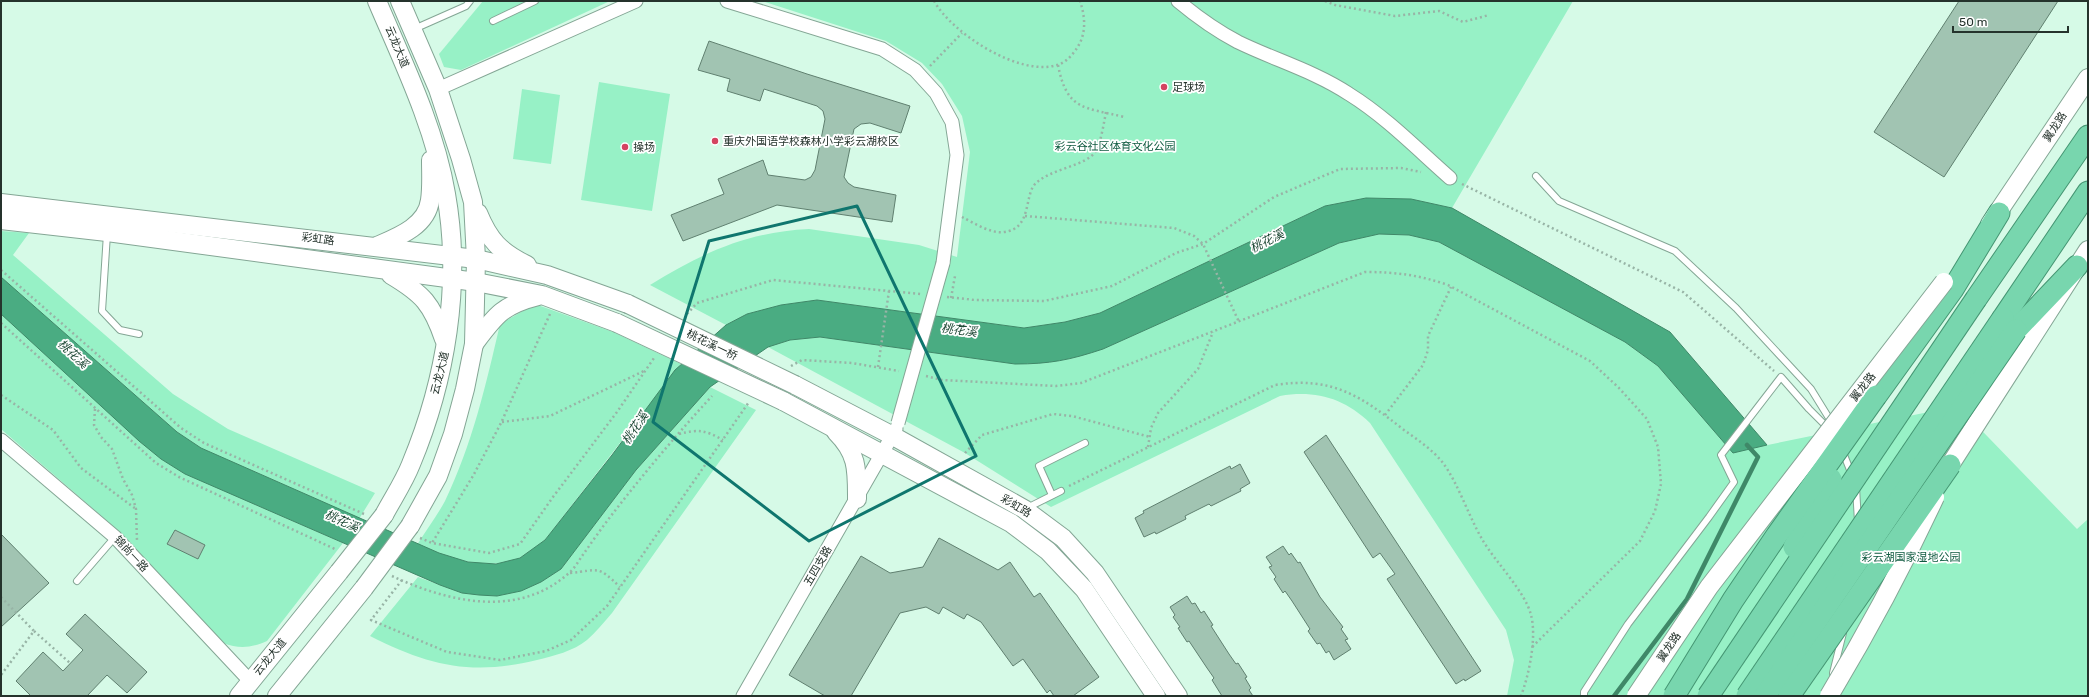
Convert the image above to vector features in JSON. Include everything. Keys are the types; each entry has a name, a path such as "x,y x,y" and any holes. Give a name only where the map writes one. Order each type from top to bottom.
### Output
{"highway":[{"path":"1708,696 1733,656 2088,136"},
{"path":"1765,696 2009,324 2088,192"},
{"path":"1674,696 1773,541 1876,396 1948,286 1999,213"},
{"path":"1748,696 2009,324 2083,258"},
{"path":"1733,656 1876,396"},
{"path":"1789,696 1950,465"}],"main road":[{"name":"云龙大道","path":"238,696 339,572 376,515 411,466 438,386 447,345 452,256 446,194 431,135 419,100 377,1"},
{"name":"云龙大道","path":"277,696 364,588 414,532 438,476 453,434 474,344 476,258 473,202 438,89 400,1"},
{"name":"翼龙路","path":"1999,213 2088,78"},
{"path":"376,246 406,234 422,219 430,201 431,135"},
{"path":"473,202 486,231 497,246 513,258 547,275"},
{"name":"彩虹路","path":"1,203 476,258 547,275 628,304"},
{"name":"彩虹路","path":"1,220 107,232 476,282 542,295 617,323"},
{"path":"1830,696 1880,610 1901,570 1950,465 1995,392 2083,258"},
{"path":"386,271 412,287 427,302 437,319 447,345"},
{"name":"翼龙路","path":"1636,696 1708,587 1948,286"},
{"path":"474,344 492,320 504,308 520,300 542,295"},
{"name":"桃花溪一桥","path":"628,304 795,385"},
{"name":"桃花溪一桥","path":"617,323 783,401"},
{"name":"彩虹路","path":"795,385 896,429 1024,509 1063,538 1095,573 1178,696"},
{"name":"彩虹路","path":"783,401 1012,523 1048,551 1084,589 1156,696"},
{"path":"830,426 846,442 853,455 857,468 857,500"}],"street":[{"path":"438,89 636,1"},
{"name":"五四支路","path":"727,1 882,49 915,70 936,93 952,122 957,155 944,263 896,429 857,500 743,696"},
{"path":"1178,1 1192,13 1238,42 1306,70 1349,94 1386,121 1450,178"},
{"name":"锦尚一路","path":"1,440 115,537 250,682"}],"lane":[{"path":"413,30 466,6 470,1"},
{"path":"493,21 535,1"},
{"path":"1536,176 1560,200 1675,251 1736,308 1811,389 1830,418 1856,482 1860,561 1856,576"},
{"path":"107,232 102,311 120,330 138,334"},
{"path":"1584,696 1584,692 1628,624 1734,482 1721,455 1781,377 1809,409 1837,437"},
{"path":"1052,495 1039,466 1085,443"},
{"path":"1024,509 1061,490"},
{"path":"77,581 115,537"},
{"path":"1836,696 1833,673 1853,591"}],"path":[{"path":"934,1 962,33 991,52 1026,64 1045,66 1058,65 1072,56 1080,44 1084,30 1084,12 1080,1"},
{"path":"1325,1 1335,5 1395,16 1439,11 1463,22 1488,14"},
{"path":"920,76 962,33"},
{"path":"1058,65 1062,85 1071,99 1081,106 1124,117"},
{"path":"950,212 987,229 1004,233 1015,228 1025,216 1034,185 1052,173 1088,158 1096,150 1106,112"},
{"path":"943,297 975,300 1044,301 1112,286 1176,253 1203,244 1274,197 1340,169 1401,168 1450,178 1684,292 1781,377"},
{"path":"1025,216 1174,228 1194,236 1203,244 1239,322"},
{"path":"1,270 181,428 204,443 376,515"},
{"path":"921,376 942,380 1056,386 1081,383 1365,272 1394,272 1424,277 1452,287 1590,361 1619,388 1647,419 1658,447 1660,484 1655,511 1640,541 1532,647"},
{"path":"683,319 697,303 773,280 928,295"},
{"path":"1385,415 1423,365 1428,350 1428,336 1452,287"},
{"path":"878,367 889,291"},
{"path":"432,543 473,476 501,422 552,310"},
{"path":"1,324 156,463 179,477 342,552"},
{"path":"1148,447 1150,428 1158,413 1198,369 1213,332"},
{"path":"414,532 432,543 489,553 520,544 553,497 617,412 658,352"},
{"path":"788,367 802,360 852,363 906,373"},
{"path":"501,422 550,416 646,370"},
{"path":"1061,490 1275,385 1295,382 1334,387 1354,394 1385,415 1435,453 1444,465 1482,539 1526,603 1532,616 1532,647 1522,696"},
{"path":"1,395 53,430 81,468 136,509"},
{"path":"389,574 448,598 495,602 526,598 549,588 570,573 613,513 712,396"},
{"path":"402,580 371,620 447,652 500,660 546,651 571,640 607,606 750,400"},
{"path":"95,409 94,425 112,449 136,509 137,544"},
{"path":"965,453 982,435 1053,414 1072,416 1150,437"},
{"path":"679,434 694,430 708,431 723,440"},
{"path":"570,573 597,569 605,572 620,587"},
{"path":"1,597 34,631 70,663"},
{"path":"1,675 34,631"}],"highlighted area":[{"path":"857,206 976,456 809,541 653,422 709,241"}],"green space":[{"path":"483,1 610,1 461,70 444,67 439,54"},
{"name":"彩云谷社区体育文化公园","path":"762,1 1573,1 1452,208 1411,199 1366,198 1325,206 1100,313 1065,322 1024,328 817,300 781,305 747,314 726,325 650,285 688,263 726,246 765,235 786,231 809,229 919,245 957,257 970,152 962,116 942,84 922,63 886,41"},
{"name":"操场","path":"599,82 670,94 652,211 581,200"},
{"path":"522,89 560,95 551,164 513,159"},
{"path":"1,231 29,233 13,255 173,394 228,429 375,493 359,519 201,448 177,432 1,277"},
{"name":"彩云湖国家湿地公园","path":"1379,234 1409,235 1439,242 1625,342 1658,366 1733,452 1958,406 2077,529 2088,519 2088,696 1507,696 1514,660 1506,630 1370,423 1350,407 1317,395 1293,394 1280,396 1051,507 965,453 768,347 790,340 820,337 1015,364 1060,361 1103,349 1339,243"},
{"path":"535,304 613,332 681,364 545,540 530,552 519,558 493,564 468,562 455,559 417,545 439,512 455,480 471,436 484,392 500,324"},
{"path":"1,314 161,459 185,474 343,543 267,641 245,647 223,643 120,532 1,429"},
{"path":"710,387 756,410 612,613 594,634 582,644 563,653 514,665 471,667 451,665 412,655 370,636 418,577 462,593 497,596 521,591 541,582 561,569 636,470"}],"water":[{"name":"桃花溪","path":"1366,198 1411,199 1452,208 1670,332 1767,445 1733,453 1658,366 1625,342 1439,242 1409,235 1379,234 1339,243 1103,349 1060,361 1015,364 820,337 790,340 768,347 710,387 636,470 561,569 541,582 521,591 497,596 479,595 462,593 440,585 185,474 161,459 139,441 1,314 1,277 177,432 201,448 439,553 468,562 496,564 520,558 545,540 612,455 675,370 726,325 747,314 781,305 817,300 1024,328 1065,322 1100,313 1325,206"}],"building":[{"path":"1959,1 2058,1 1944,177 1874,132"},
{"path":"709,41 807,74 910,106 901,133 870,123 861,124 854,129 844,177 848,183 854,187 896,195 892,222 777,205 683,241 671,215 724,194 718,179 763,160 768,175 805,180 811,177 815,170 825,119 823,111 817,106 764,89 760,101 727,91 730,79 698,70"},
{"path":"1326,435 1481,671 1465,681 1464,679 1456,684 1387,579 1395,574 1380,553 1373,558 1304,452"},
{"path":"1240,464 1250,483 1240,489 1241,491 1211,506 1209,504 1185,516 1186,519 1156,534 1155,532 1144,537 1135,518 1144,513 1143,511 1230,466 1231,469"},
{"path":"175,530 205,545 198,559 167,544"},
{"path":"1,534 49,583 1,627"},
{"path":"939,538 998,570 1010,562 1034,597 1040,593 1099,677 1073,696 1054,696 1050,690 1047,693 1023,659 1013,666 981,622 967,614 964,619 943,607 939,614 926,607 900,613 851,696 825,696 789,675 861,556 890,573 923,567"},
{"path":"1283,546 1289,555 1291,553 1298,563 1300,562 1320,597 1343,627 1341,629 1348,639 1345,640 1351,649 1334,660 1329,651 1326,653 1320,643 1317,644 1308,631 1310,629 1292,601 1285,591 1283,593 1274,579 1276,577 1269,567 1272,566 1266,557"},
{"path":"1187,596 1192,604 1195,603 1201,613 1204,611 1213,625 1211,626 1229,654 1236,664 1238,663 1247,677 1245,678 1251,688 1249,690 1253,696 1222,696 1212,680 1214,678 1189,641 1187,642 1178,628 1180,627 1173,617 1175,615 1170,607"},
{"path":"85,614 147,672 127,693 107,675 87,696 31,696 16,681 43,652 63,671 83,650 66,634"}],"waterway":[{"path":"1614,696 1687,599 1758,457 1747,445"}],"place":[{"name":"足球场","path":"1164,87"},
{"name":"重庆外国语学校森林小学彩云湖校区","path":"715,141"},
{"name":"操场","path":"625,147"}]}
